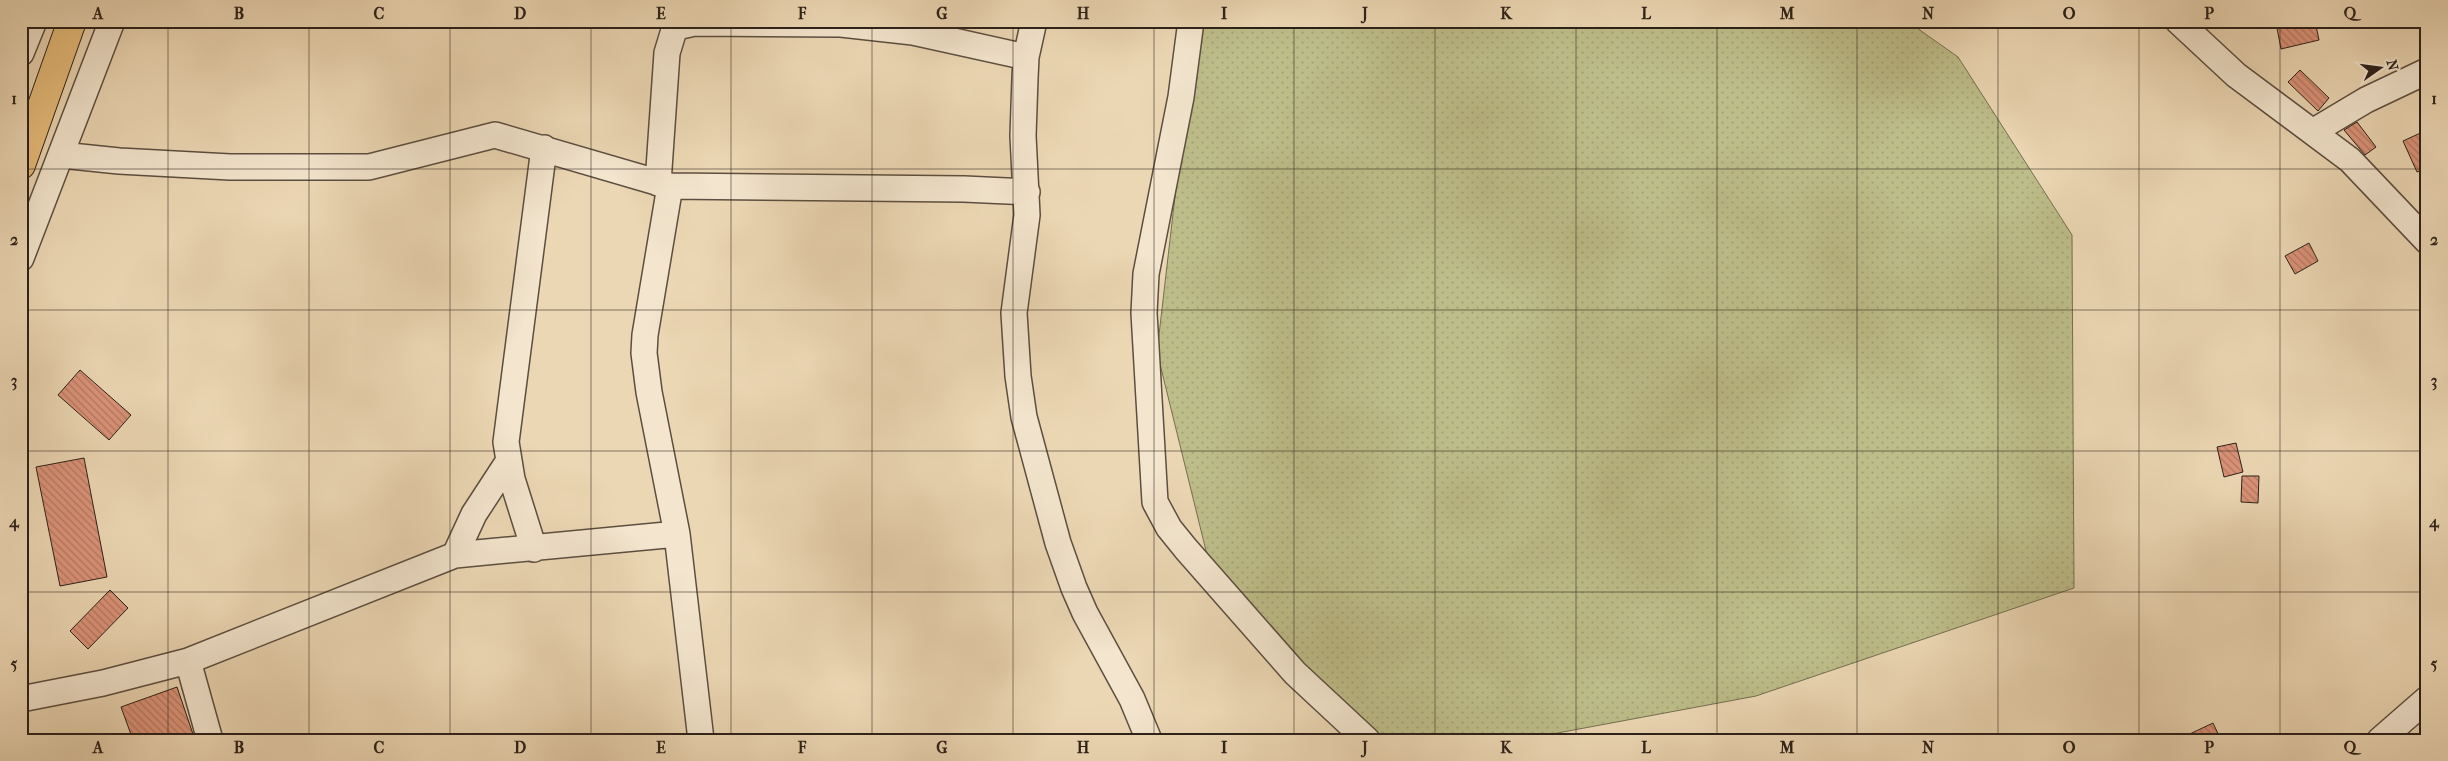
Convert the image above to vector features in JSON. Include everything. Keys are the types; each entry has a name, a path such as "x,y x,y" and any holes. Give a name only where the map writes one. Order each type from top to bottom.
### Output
{"main road":[{"path":"21,165 72,21"}],"street":[{"path":"21,53 34,21"},
{"path":"21,258 112,21"},
{"path":"1034,21 1026,57 1023,136 1027,216 1014,313 1018,376 1029,440 1058,543 1074,588 1085,613 1132,698 1149,740"},
{"path":"1191,21 1181,97 1146,274 1144,313 1154,502 1169,528 1186,549 1295,673 1368,740"},
{"path":"2178,21 2236,74 2314,131 2356,166 2427,241"},
{"path":"701,740 677,534 649,392 644,353 664,184 667,53 674,30 694,23 841,24 913,32 1026,57"},
{"path":"2314,131 2366,100 2427,71"},
{"path":"62,155 119,161 230,167 369,167 491,136 499,136 664,184 964,189 1027,192"},
{"path":"534,549 508,462 508,423 527,295 544,148"},
{"path":"455,555 478,507 508,462"},
{"path":"21,699 103,683 188,661 455,555 677,534"},
{"path":"188,661 210,740"},
{"path":"2380,740 2427,698"}],"green space":[{"path":"1203,21 1907,21 1958,57 2072,235 2074,588 1756,696 1520,740 1381,740 1345,712 1212,575 1157,352 1189,76"}],"building":[{"path":"2315,21 2319,40 2281,49 2277,28"},
{"path":"2300,70 2329,98 2318,111 2288,82"},
{"path":"2357,122 2376,147 2365,155 2344,130"},
{"path":"2427,130 2427,168 2417,172 2403,141"},
{"path":"2309,243 2318,261 2295,274 2285,256"},
{"path":"80,370 131,415 109,440 58,395"},
{"path":"2236,443 2243,472 2224,477 2217,447"},
{"path":"84,458 107,577 60,586 36,467"},
{"path":"2242,476 2259,476 2258,503 2241,502"},
{"path":"110,590 128,608 88,649 70,631"},
{"path":"177,687 195,740 133,740 121,707"},
{"path":"2213,723 2221,740 2177,740"}]}
